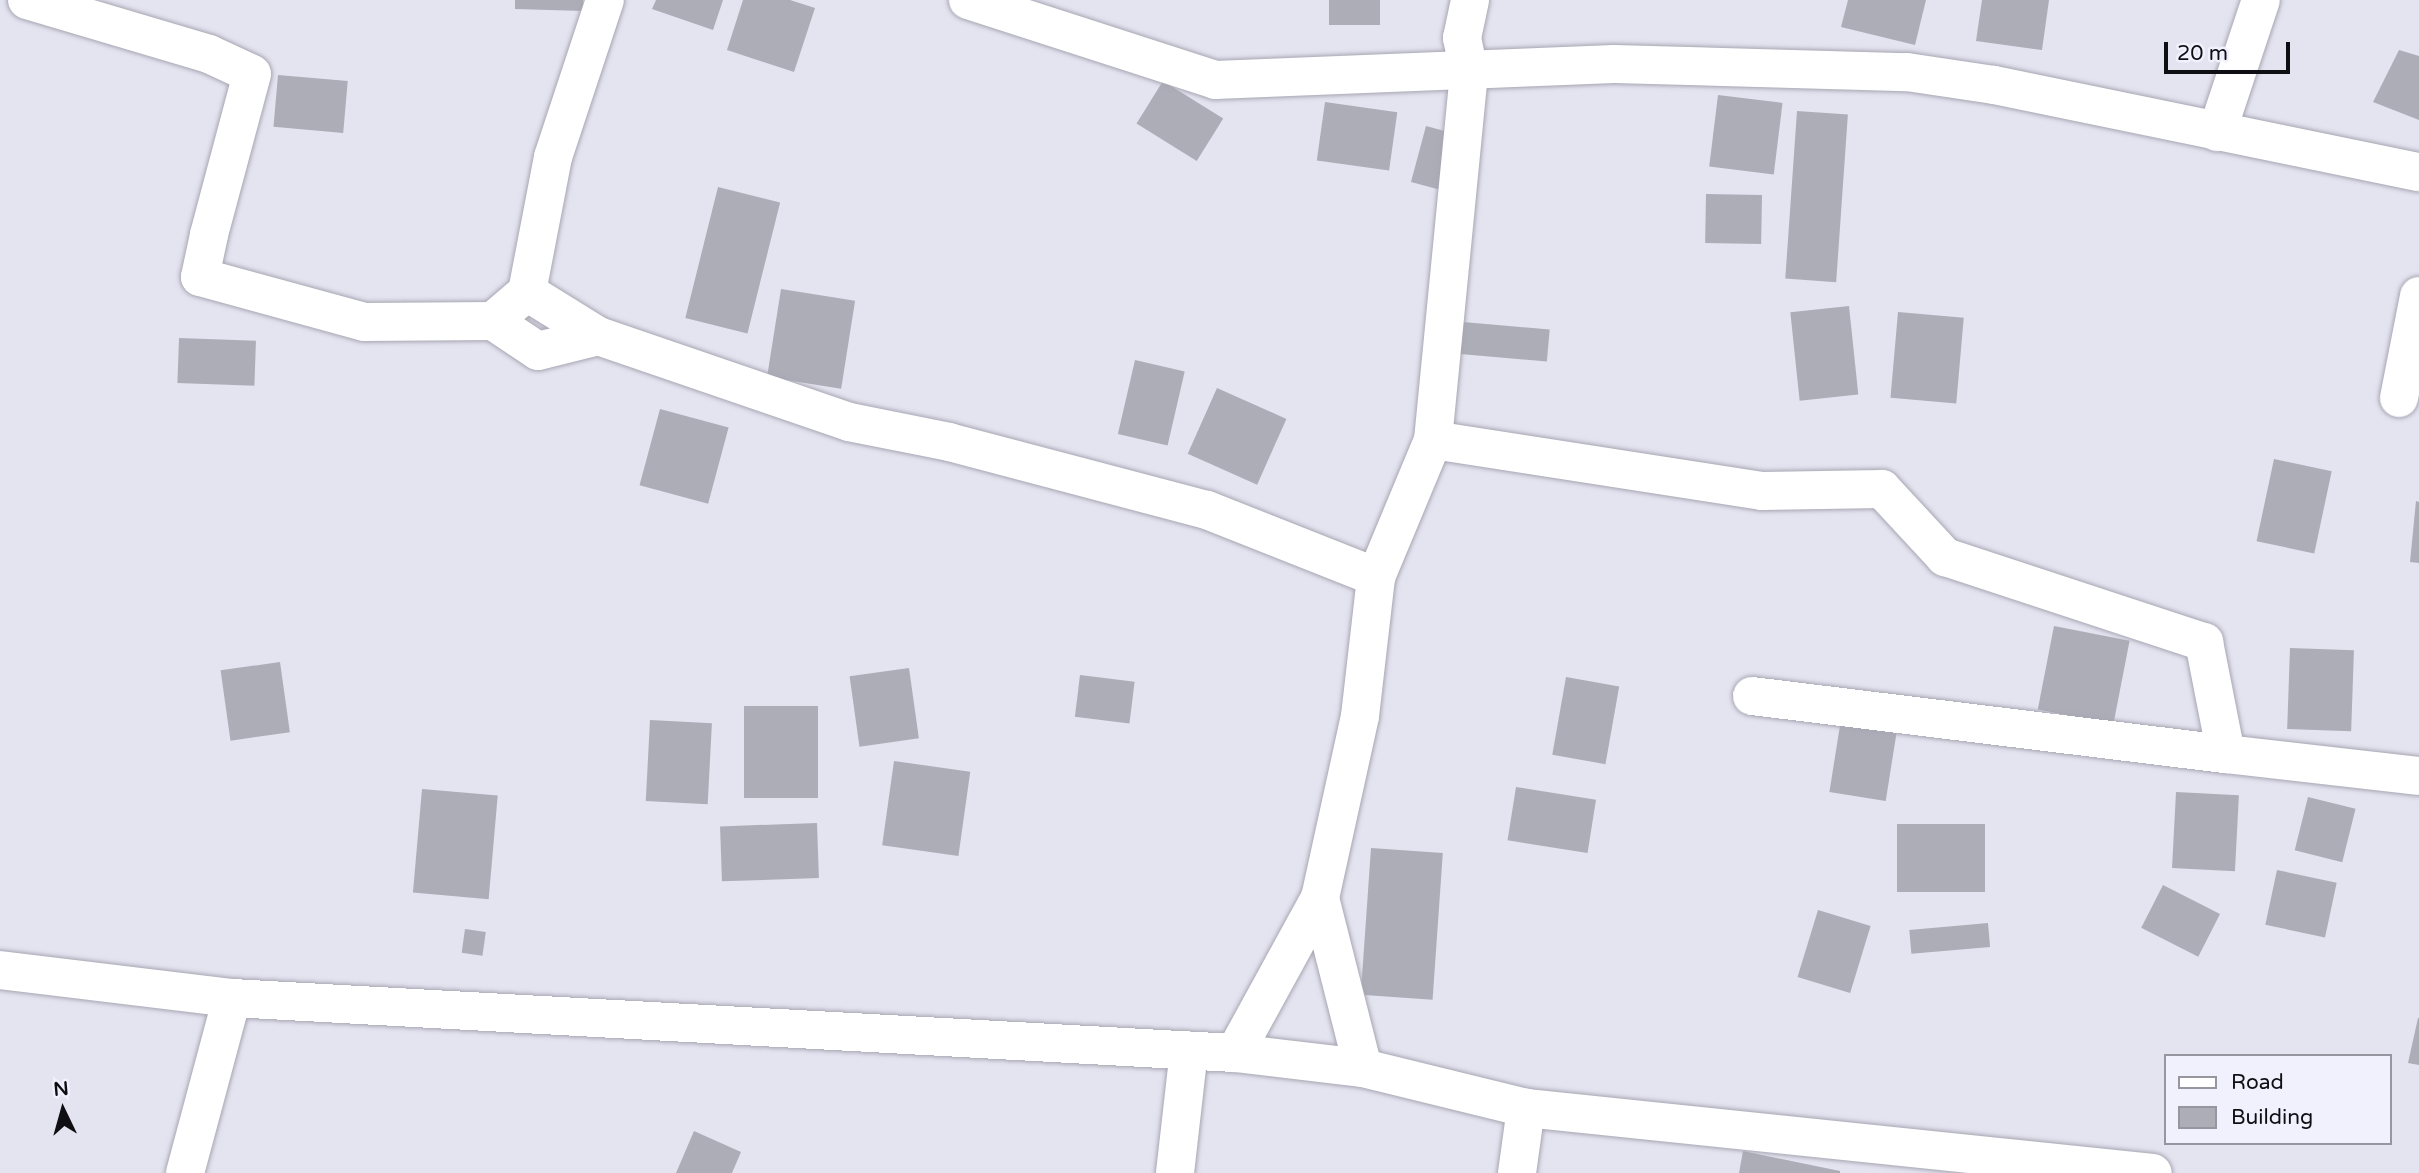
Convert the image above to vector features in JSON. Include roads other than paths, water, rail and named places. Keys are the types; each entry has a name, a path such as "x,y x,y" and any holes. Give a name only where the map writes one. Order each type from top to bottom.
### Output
{"street":[{"path":"27,0 209,54 252,74 200,277 364,321 493,321 538,351 598,336"},
{"path":"493,321 527,292 553,156 605,0"},
{"path":"968,0 1216,80 1615,64 1907,72 1994,85 2419,172"},
{"path":"1235,1053 1320,898 1360,716 1376,577 1433,440 1469,71 1462,38 1470,0"},
{"path":"2217,132 2261,0"},
{"path":"527,292 598,336 849,422 949,442 1207,510 1376,577"},
{"path":"2399,398 2419,296"},
{"path":"1433,440 1762,491 1882,489 1945,557 2204,642 2226,754"},
{"path":"1752,695 2419,776"},
{"path":"1320,898 1363,1068"},
{"path":"0,970 232,998 1235,1053 1363,1068 1526,1108 2153,1173"},
{"path":"185,1173 232,998"},
{"path":"1175,1173 1189,1051"},
{"path":"1517,1173 1526,1108"}]}
